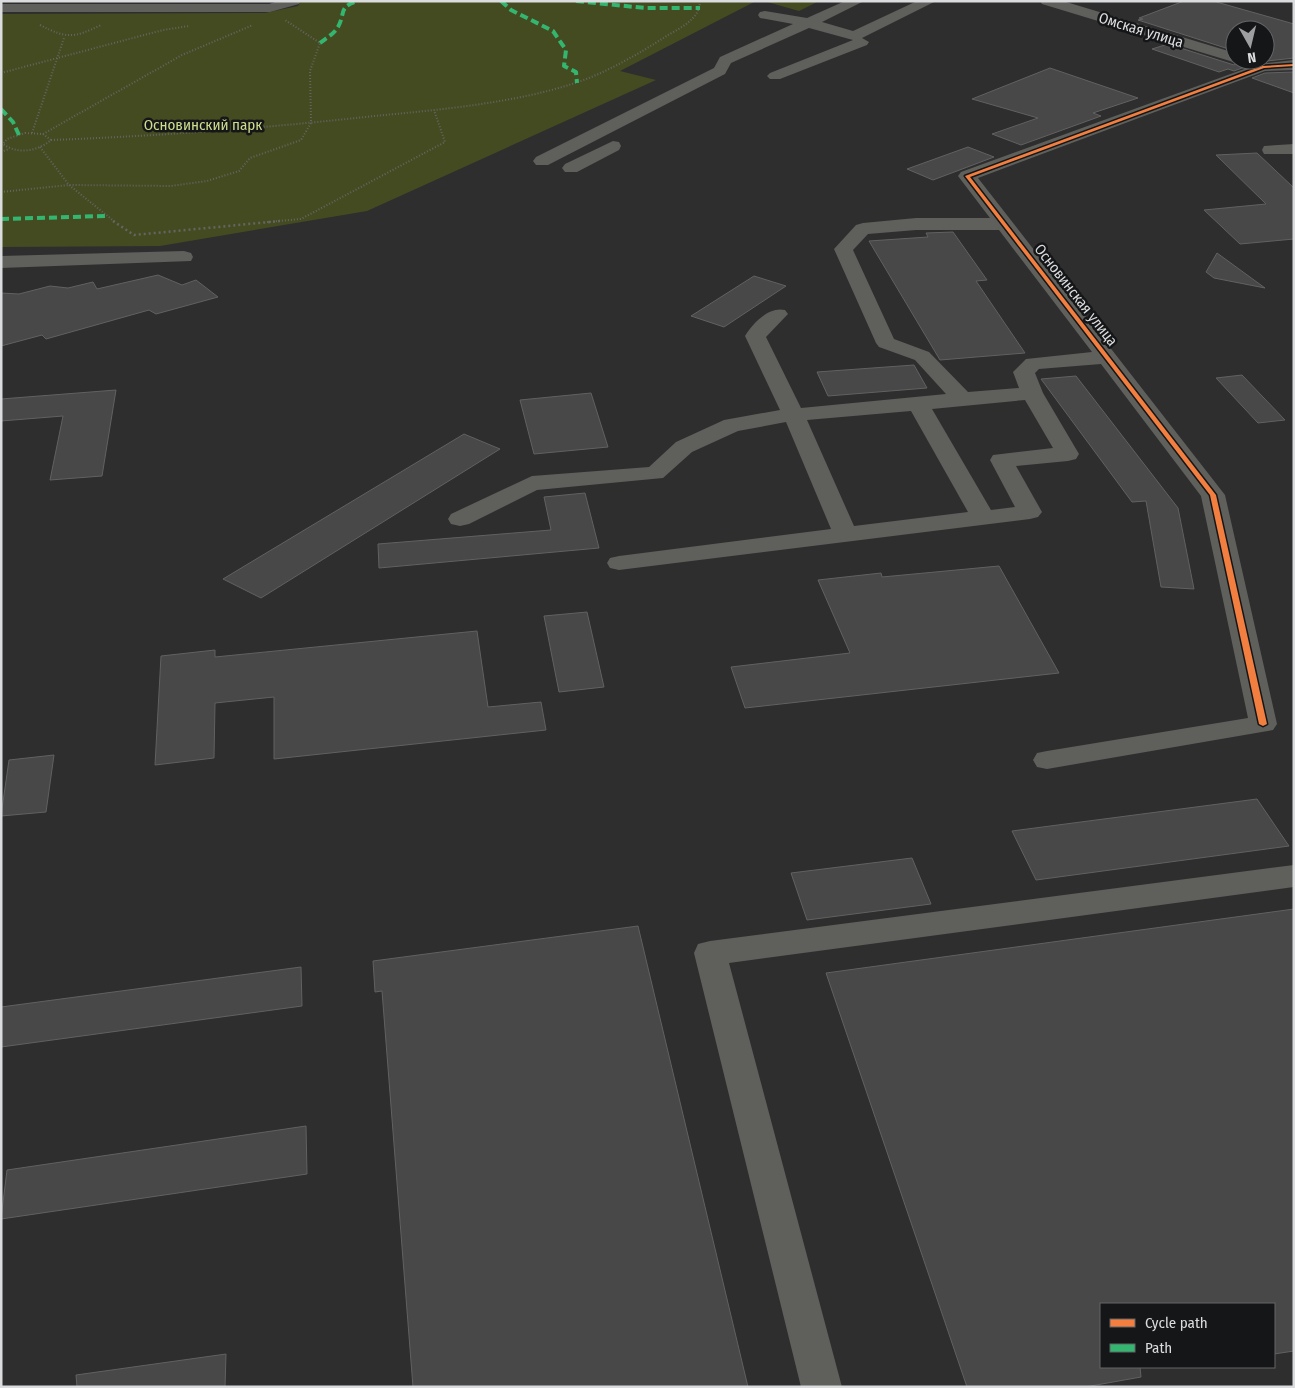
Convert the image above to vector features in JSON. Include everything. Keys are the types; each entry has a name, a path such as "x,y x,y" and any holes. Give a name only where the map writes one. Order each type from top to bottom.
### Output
{"street":[{"path":"1,8 270,8 294,1"},
{"path":"775,76 864,42 929,1"},
{"name":"Омская улица","path":"1047,1 1064,11 1225,55"},
{"path":"542,161 720,71 725,60 813,22 852,2"},
{"path":"765,15 813,22 864,42"},
{"path":"807,40 832,30"},
{"path":"1275,66 1294,65"},
{"name":"Основинская улица","path":"1047,760 1263,724 1213,496 967,176 1254,70"},
{"path":"1273,70 1294,76"},
{"path":"682,90 708,96"},
{"path":"571,168 631,136"},
{"path":"1270,150 1294,149"},
{"path":"963,400 922,356 886,343 843,249 863,229 916,224 1004,224"},
{"path":"1,262 184,257"},
{"path":"778,314 755,336 794,415 846,535"},
{"path":"619,563 1030,512 1001,460 1068,454 1032,393 1024,372 1033,364 1107,357"},
{"path":"460,519 532,483 655,473 684,447 732,425 794,415 1032,393"},
{"path":"918,404 984,519"},
{"path":"822,1387 710,953 1294,876"}],"path":[{"path":"1,152 9,149 21,150 40,147 50,140 150,136 312,123 434,110 543,92 577,83 643,51 693,19 700,8 700,1"},
{"path":"1,192 69,185 171,186 208,181 239,171 250,158 301,140 312,123 310,71 320,43 279,16"},
{"path":"43,134 182,55 256,24"},
{"path":"1,73 163,30 190,26"},
{"path":"32,133 55,59 64,38"},
{"path":"40,147 69,185 106,216 134,235 302,219 445,142 434,110"},
{"path":"9,149 2,144 12,136 32,133 43,134 50,138 50,140"}],"green space":[{"name":"Основинский парк","path":"301,1 756,1 620,71 656,80 367,211 160,246 1,247 1,14 265,13 298,6"},
{"path":"764,1 819,1 799,11"}],"building":[{"path":"1184,1 1213,1 1294,24 1294,58 1275,60 1275,20 1225,20 1225,48 1138,20 1143,19 1139,18"},
{"path":"1168,44 1225,62 1225,70 1219,72 1152,49"},
{"path":"1050,68 1138,98 1093,113 1101,116 1021,145 992,134 1038,118 972,99"},
{"path":"1294,72 1294,93 1252,78 1265,73"},
{"path":"968,147 994,157 933,180 907,169"},
{"path":"1257,153 1294,188 1294,239 1240,244 1204,210 1266,204 1216,155"},
{"path":"953,232 987,280 976,281 1025,353 940,360 869,241 928,237 926,233"},
{"path":"1217,253 1265,288 1214,278 1206,272"},
{"path":"158,275 182,285 196,280 218,297 156,314 149,310 46,339 42,335 1,346 1,293 19,294 50,286 68,288 93,282 97,289"},
{"path":"754,276 786,286 724,327 691,316"},
{"path":"914,365 927,388 828,396 817,372"},
{"path":"1242,375 1285,420 1258,423 1216,378"},
{"path":"1076,376 1178,508 1194,589 1161,587 1146,501 1132,502 1041,379"},
{"path":"116,390 102,476 50,480 63,416 1,421 1,399"},
{"path":"591,393 608,447 534,454 520,400"},
{"path":"464,434 500,449 261,598 223,579"},
{"path":"585,493 599,548 379,568 378,544 551,530 544,497"},
{"path":"999,566 1059,673 745,708 731,667 850,653 818,580 881,573 882,577"},
{"path":"587,612 604,687 559,692 544,616"},
{"path":"477,631 488,707 541,702 546,730 274,759 274,697 215,703 214,758 155,765 161,656 215,650 215,657"},
{"path":"54,755 46,812 1,816 9,760"},
{"path":"1257,799 1289,846 1036,880 1012,831"},
{"path":"912,858 931,904 807,920 791,873"},
{"path":"1294,909 1294,1351 1275,1354 1275,1303 1100,1303 1100,1368 1140,1368 1141,1377 1085,1387 967,1387 826,973"},
{"path":"638,926 748,1387 413,1387 382,991 375,992 373,961"},
{"path":"301,967 302,1006 1,1047 1,1007"},
{"path":"306,1126 307,1174 1,1219 7,1170"},
{"path":"226,1354 225,1387 77,1387 76,1375"}],"marked path":[{"path":"320,43 338,27 341,12 348,4 358,1"},
{"path":"501,1 511,10 553,31 566,50 564,66 576,72 577,83"},
{"path":"576,1 645,8 700,8"},
{"path":"1,109 13,122 19,135"},
{"path":"1,219 106,216"}],"cycle path":[{"path":"1263,724 1213,495 967,176 1263,67 1294,65"}]}
